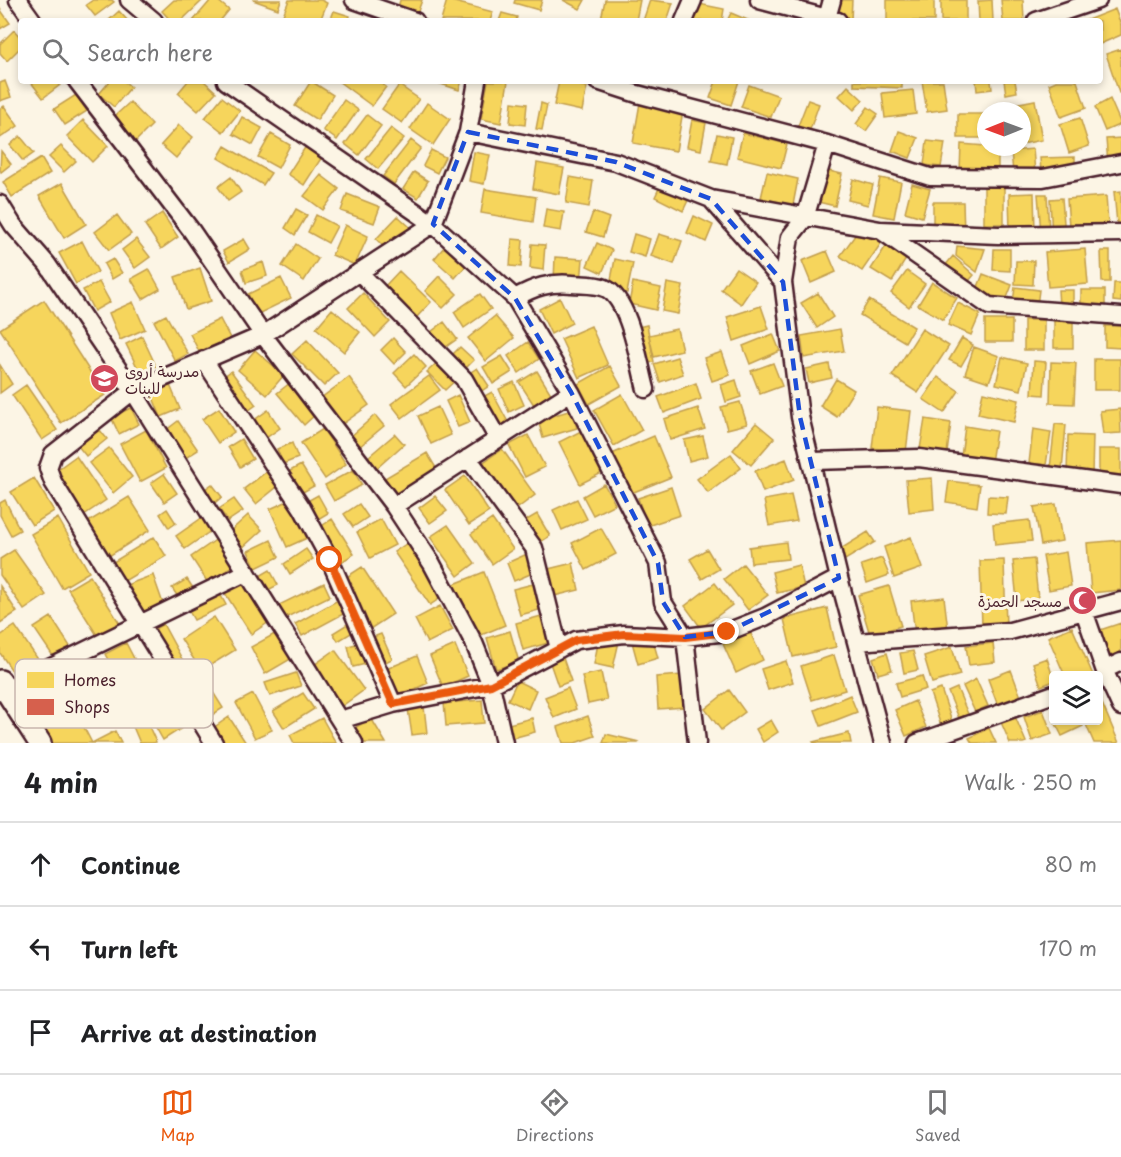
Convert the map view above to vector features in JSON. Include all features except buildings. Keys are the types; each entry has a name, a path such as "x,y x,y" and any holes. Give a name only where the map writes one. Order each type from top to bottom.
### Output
{"main road":[{"path":"2,687 15,706"},
{"path":"30,728 40,743"}],"street":[{"path":"18,0 31,18"},
{"path":"129,0 150,18"},
{"path":"354,0 406,18"},
{"path":"685,18 693,0"},
{"path":"759,0 825,18"},
{"path":"832,0 832,18"},
{"path":"1045,18 1098,0"},
{"path":"79,84 191,230 263,335 394,506 432,564 474,643 491,685 504,743"},
{"path":"230,84 433,224 515,298 571,392 658,563 663,602 685,637 697,743"},
{"path":"161,659 53,482 48,468 53,454 133,392 263,335 433,224 468,132 476,84"},
{"path":"615,84 640,88 930,177 1043,178 1121,163"},
{"path":"468,132 616,162 711,199 805,218 853,223 880,230 998,235 1121,233"},
{"path":"827,144 805,218 790,237 783,282 800,417 813,461 839,578 883,743"},
{"path":"711,199 783,282"},
{"path":"0,204 13,225 47,264 133,392 354,743"},
{"path":"880,230 989,306 1121,316"},
{"path":"358,272 464,379 498,439"},
{"path":"515,298 533,287 549,285 568,284 605,288 616,296 624,309 646,389"},
{"path":"204,360 284,479 330,560 393,704"},
{"path":"394,506 571,392"},
{"path":"468,458 534,548 559,649"},
{"path":"813,461 919,458 1121,485"},
{"path":"64,659 140,625 246,572"},
{"path":"340,720 393,704 491,685 576,640 624,634 685,637 727,632 765,617 839,578"},
{"path":"856,642 1010,631 1121,601"},
{"path":"1084,611 1121,707"},
{"path":"917,743 1049,695"},
{"path":"205,728 214,743"}],"highlighted area":[{"path":"468,132 616,162 711,199 783,282 800,417 839,578 727,632 685,637 663,602 658,563 571,392 515,298 433,224"}],"place":[{"name":"مدرسة أروى للبنات","path":"104,379"},
{"name":"مسجد الحمزة","path":"1083,600"}],"route":[{"path":"330,560 393,704 491,685 576,640 624,634 685,637 727,632"}]}
